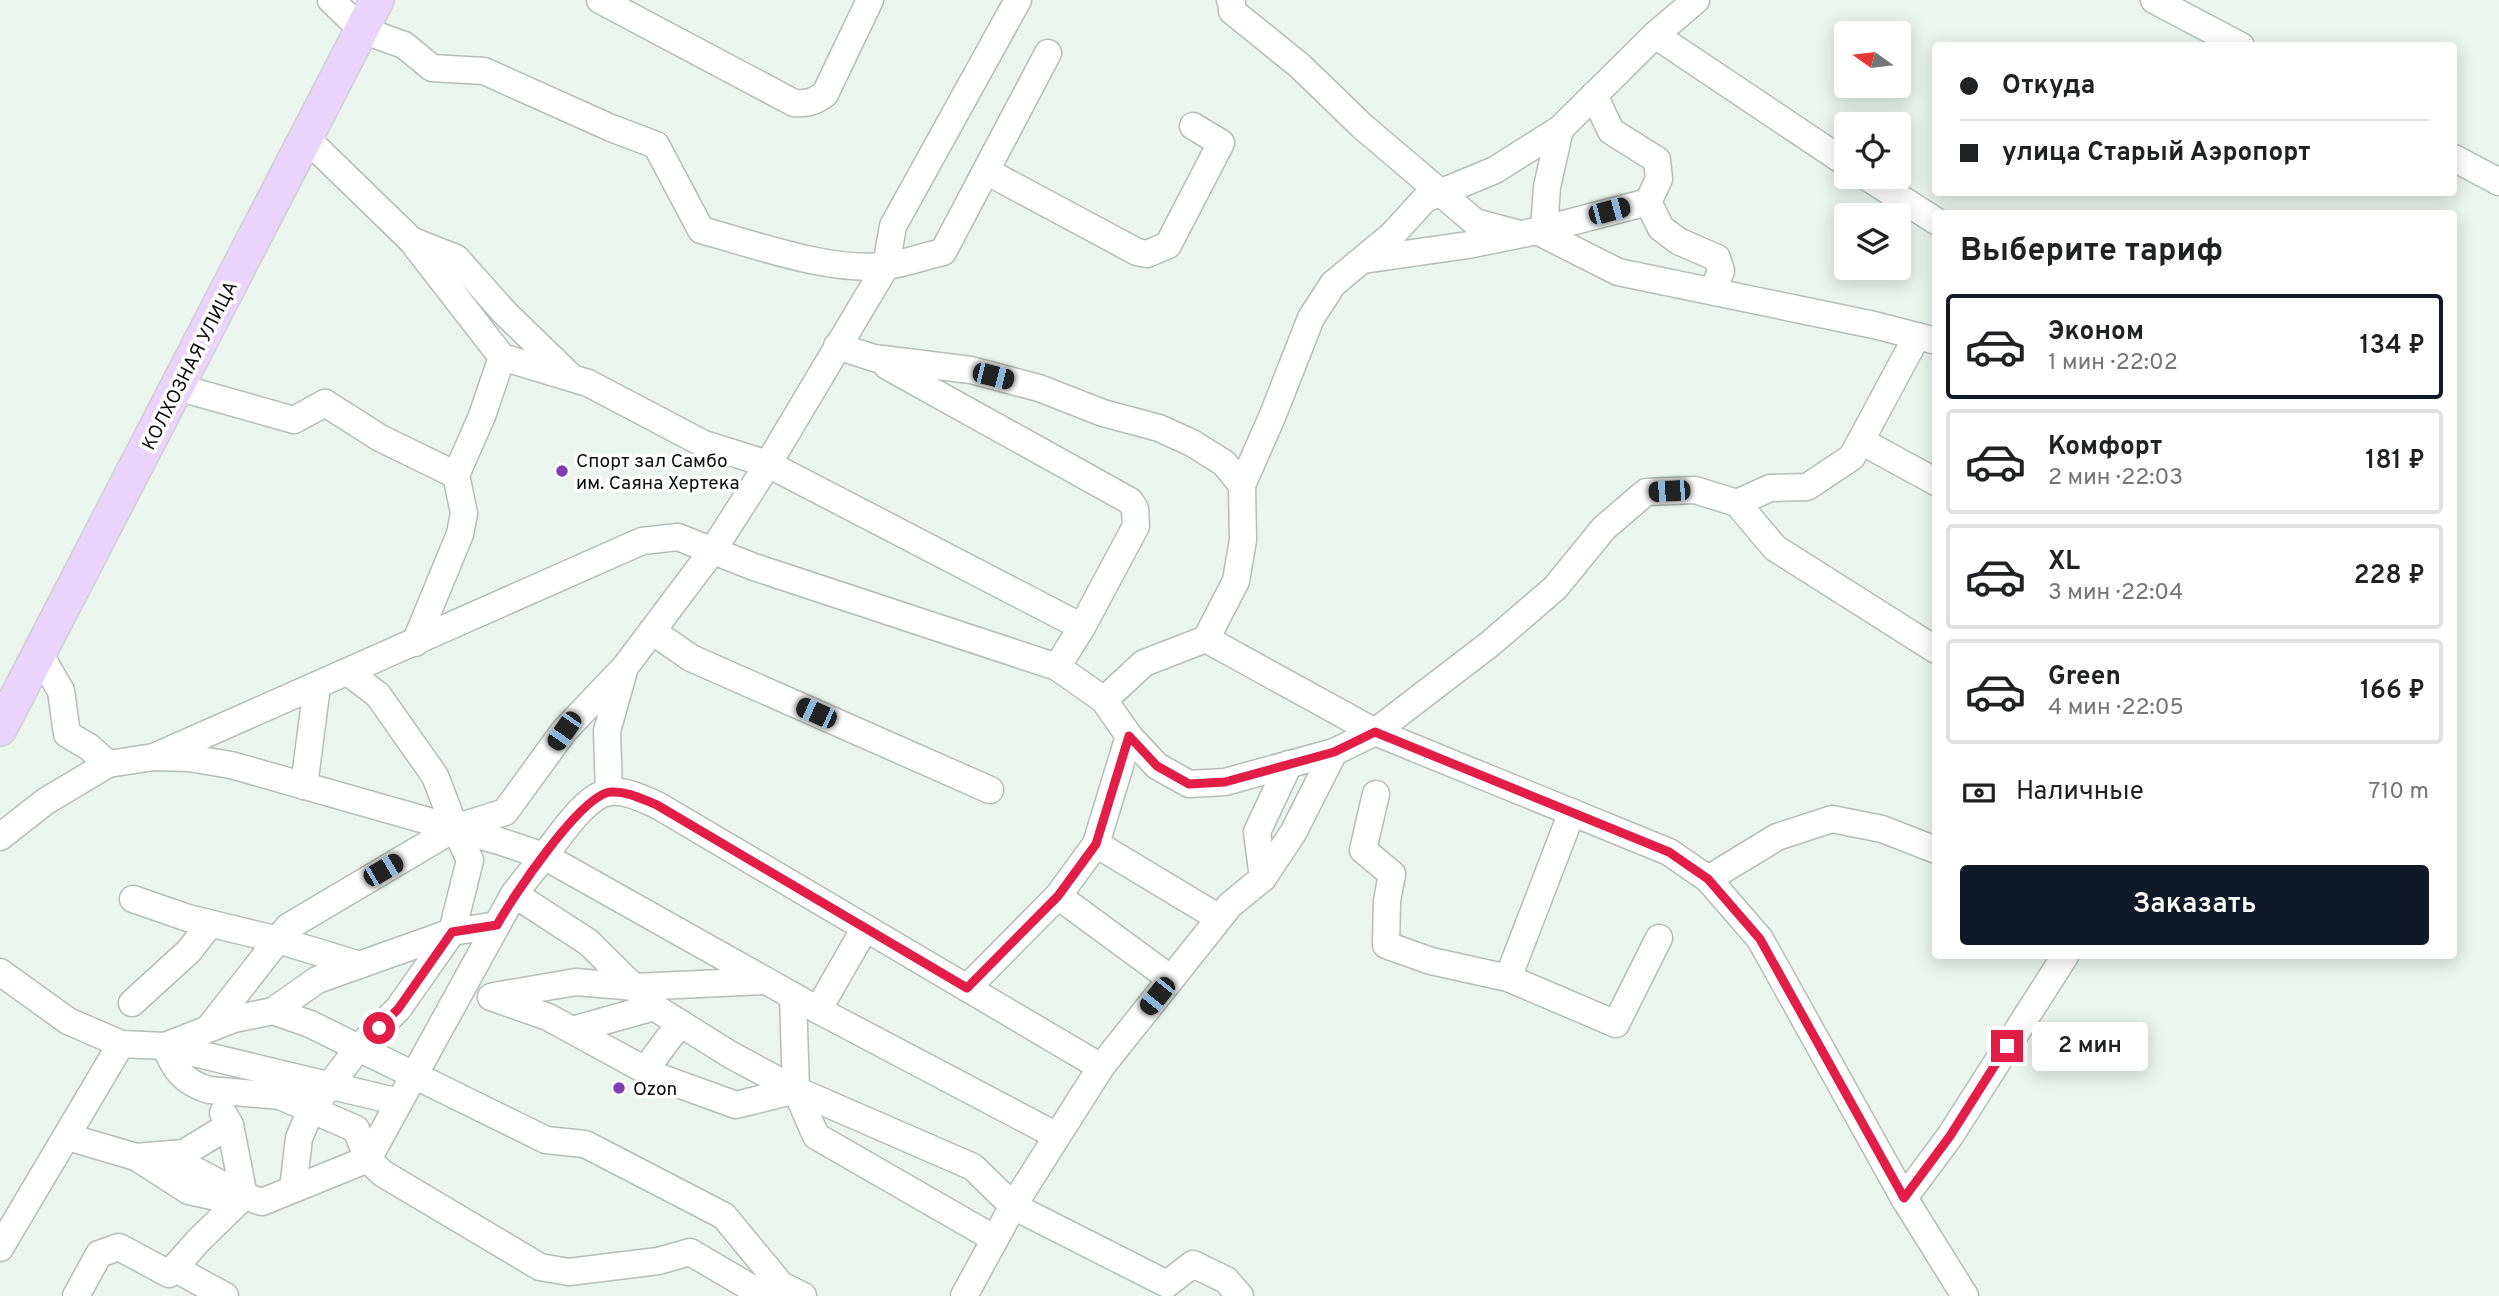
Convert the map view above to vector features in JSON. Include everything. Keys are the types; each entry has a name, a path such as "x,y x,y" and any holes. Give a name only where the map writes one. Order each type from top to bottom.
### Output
{"main road":[{"name":"КОЛХОЗНАЯ УЛИЦА","path":"0,729 377,0"}],"street":[{"path":"331,0 362,30 404,45 432,68 484,71 611,128 656,145 701,230 824,263 886,266 943,252 1048,53"},
{"path":"600,0 794,103 804,104 825,94 870,0"},
{"path":"209,1028 288,927 455,828 505,813 564,731 625,667 713,550 768,464 886,266 893,226 1018,0"},
{"path":"1230,0 1232,11 1300,66 1363,126 1475,222 1534,231 1618,272 1713,290 1926,339 1852,457 1807,487 1770,488 1737,503"},
{"path":"1104,700 1144,663 1206,639 1236,581 1243,540 1242,485 1311,318 1333,284 1392,235 1426,199 1495,170 1560,129 1656,35 1696,0"},
{"path":"2154,0 2233,42"},
{"path":"1656,35 1834,155"},
{"path":"1361,261 1468,245 1648,202 1659,180 1657,160 1611,131 1594,95"},
{"path":"986,171 1137,252 1147,254 1168,245 1221,143 1193,126"},
{"path":"1534,231 1560,129"},
{"path":"306,138 411,240 502,357 588,383 704,444 768,464 1082,627"},
{"path":"2457,160 2499,181"},
{"path":"1886,189 1932,218"},
{"path":"1648,202 1661,228 1678,241 1717,258 1721,271 1713,290"},
{"path":"411,240 456,258 505,313 572,378"},
{"path":"837,346 874,358 971,370 1039,388 1103,414 1159,428 1192,443 1224,463 1242,485"},
{"path":"415,643 460,534 464,513 456,475 482,416 502,357"},
{"path":"874,358 1130,501 1135,509 1136,527 1082,627 1056,667"},
{"path":"177,387 294,420 325,403 380,438 456,475"},
{"path":"1861,441 1932,480"},
{"path":"153,757 642,541 678,537 754,567 1056,667 1104,700 1129,736 1157,766 1189,784 1225,782 1334,752 1375,732 1491,643 1555,588 1604,527 1646,492 1696,490 1737,503 1776,548 1932,647"},
{"path":"652,631 691,659 990,790"},
{"path":"1206,639 1375,732 1669,852 1708,879 1760,939 1904,1198 1965,1296"},
{"path":"39,653 61,691 66,734 89,747 108,765"},
{"path":"609,792 607,731 625,667"},
{"path":"293,1189 299,1138 311,1110 359,1047 398,1009 452,932 470,860 435,776 378,695 348,672"},
{"path":"304,786 317,686"},
{"path":"967,988 1058,896 1096,844 1129,736"},
{"path":"964,1296 1013,1206 1101,1067 1230,905 1263,878 1293,833 1334,752"},
{"path":"0,837 47,801 108,765 153,757 189,758 231,765 455,828 544,856 818,1010 1058,1136"},
{"path":"1263,878 1256,832 1289,764"},
{"path":"68,1137 136,1157 189,1191 262,1202 368,1159 514,894 589,802 609,792 633,795 657,805 1101,1067"},
{"path":"1376,794 1363,850 1392,874 1387,901 1386,945 1431,961 1508,978 1616,1024 1659,937"},
{"path":"1508,978 1572,812"},
{"path":"1708,879 1777,837 1832,819 1882,829 1932,848"},
{"path":"1096,844 1219,918"},
{"path":"514,894 588,942 654,1007 731,1055 796,1090 973,1167 1013,1206 1164,1290 1193,1264 1226,1280 1240,1296"},
{"path":"1058,896 1171,979"},
{"path":"133,899 211,924 278,940 360,965"},
{"path":"132,1003 189,951 211,924"},
{"path":"165,1046 234,1019 274,1011 317,980 452,932 497,925"},
{"path":"818,1010 865,928"},
{"path":"1904,1198 1950,1136 2063,959"},
{"path":"0,972 68,1021 121,1044 165,1046 399,1102"},
{"path":"454,1003 576,982 635,987 766,981"},
{"path":"793,996 796,1090 816,1136 995,1239"},
{"path":"491,997 548,1017 645,1070 736,1105 796,1090"},
{"path":"572,1030 654,1007"},
{"path":"274,1011 359,1047 546,1140 585,1144 724,1216 781,1293"},
{"path":"645,1070 680,1023"},
{"path":"0,1248 121,1044"},
{"path":"165,1046 176,1071 198,1087 280,1096 356,1129 368,1159 383,1173 540,1267 569,1272 658,1261 690,1252 781,1293"},
{"path":"209,1090 230,1125 241,1199"},
{"path":"136,1157 184,1153 230,1125"},
{"path":"166,1155 241,1199"},
{"path":"76,1296 99,1254 119,1247 169,1274 241,1199"},
{"path":"174,1268 225,1296"}],"place":[{"name":"Спорт зал Самбо им. Саяна Хертека","path":"562,471"},
{"name":"Ozon","path":"619,1088"}],"route":[{"path":"379,1028 398,1009 452,932 497,925 514,894 569,824 589,802 609,792 633,795 657,805 967,988 1058,896 1096,844 1129,736 1157,766 1189,784 1225,782 1334,752 1375,732 1669,852 1708,879 1760,939 1904,1198 1950,1136 2007,1046"}]}
